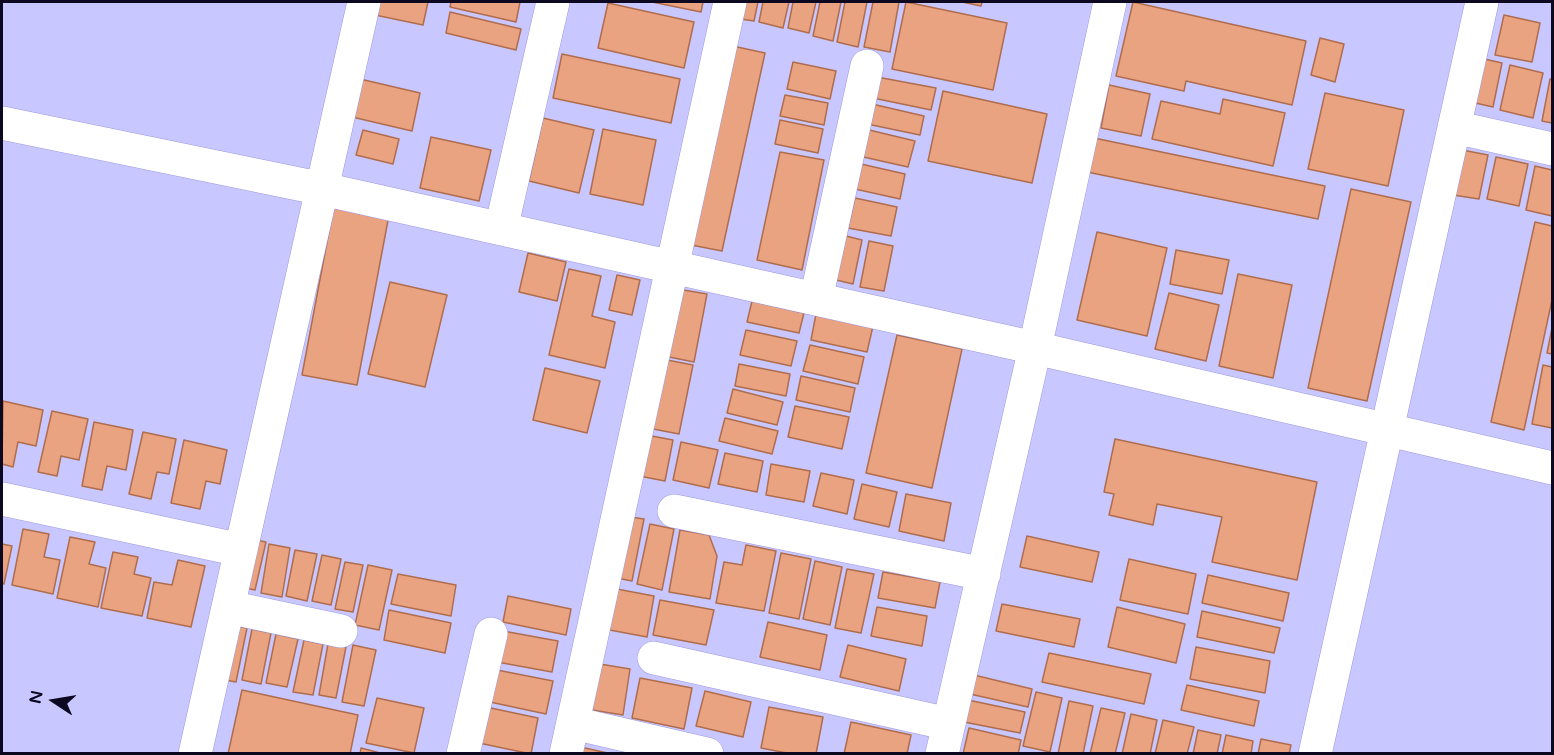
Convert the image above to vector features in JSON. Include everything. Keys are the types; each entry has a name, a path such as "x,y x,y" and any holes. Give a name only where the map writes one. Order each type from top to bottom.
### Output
{"street":[{"path":"195,753 364,2"},
{"path":"501,229 553,2"},
{"path":"707,753 570,738 670,267 730,2"},
{"path":"654,658 946,739 1035,348 1110,2"},
{"path":"1315,753 1482,2"},
{"path":"816,299 867,66"},
{"path":"2,123 323,189 1035,348 1552,468"},
{"path":"1454,127 1552,149"},
{"path":"2,499 241,550"},
{"path":"674,511 984,574"},
{"path":"228,607 341,631"},
{"path":"464,753 491,634"}],"building":[{"path":"378,2 428,2 423,25 375,15"},
{"path":"451,2 520,2 516,22 450,7"},
{"path":"652,2 703,2 701,12"},
{"path":"738,2 758,2 754,21 734,18"},
{"path":"763,2 789,2 783,28 759,22"},
{"path":"793,2 816,2 809,33 788,28"},
{"path":"820,2 841,2 833,41 813,36"},
{"path":"845,2 867,2 858,47 837,42"},
{"path":"873,2 899,2 890,52 864,47"},
{"path":"906,2 1007,23 993,90 892,69"},
{"path":"962,2 982,2 981,6"},
{"path":"1133,2 1306,41 1292,105 1186,81 1184,91 1116,76"},
{"path":"608,3 694,22 684,68 598,48"},
{"path":"450,12 521,29 516,50 446,33"},
{"path":"1504,15 1540,23 1532,62 1495,55"},
{"path":"1320,38 1344,44 1335,82 1311,75"},
{"path":"728,45 765,53 722,251 686,244"},
{"path":"562,54 680,79 671,123 553,98"},
{"path":"1480,58 1502,63 1493,107 1471,102"},
{"path":"793,62 836,71 830,99 787,89"},
{"path":"1510,65 1543,73 1533,118 1500,110"},
{"path":"877,77 936,88 931,110 873,98"},
{"path":"360,79 420,93 412,131 352,117"},
{"path":"1550,79 1552,79 1552,123 1542,121"},
{"path":"1109,85 1150,94 1141,136 1101,128"},
{"path":"943,91 1047,114 1032,183 928,161"},
{"path":"1325,93 1404,110 1388,186 1308,169"},
{"path":"785,95 828,103 824,125 780,116"},
{"path":"1223,99 1285,113 1273,166 1152,139 1161,101 1220,114"},
{"path":"872,104 924,116 920,135 867,124"},
{"path":"543,118 594,130 579,193 529,181"},
{"path":"780,120 823,129 818,153 775,144"},
{"path":"603,129 656,140 643,205 590,194"},
{"path":"865,129 915,141 908,167 859,156"},
{"path":"363,130 399,139 393,164 356,155"},
{"path":"431,137 491,150 479,201 420,188"},
{"path":"1094,138 1325,186 1318,219 1087,172"},
{"path":"1462,150 1488,155 1479,199 1453,195"},
{"path":"780,152 824,160 802,270 757,260"},
{"path":"1496,157 1528,164 1519,206 1487,199"},
{"path":"861,164 905,174 900,199 855,189"},
{"path":"1535,166 1552,170 1552,216 1526,210"},
{"path":"1351,189 1411,202 1367,401 1308,388"},
{"path":"855,198 897,207 891,236 848,228"},
{"path":"334,205 389,215 357,385 302,375"},
{"path":"1535,222 1552,226 1552,300 1524,430 1491,422"},
{"path":"1097,232 1167,248 1147,336 1077,320"},
{"path":"842,235 862,240 853,284 832,279"},
{"path":"869,241 893,246 884,291 860,287"},
{"path":"1176,250 1229,260 1222,294 1170,284"},
{"path":"528,253 566,262 557,301 519,292"},
{"path":"569,269 601,276 592,316 615,322 605,368 549,355"},
{"path":"1238,274 1292,285 1273,378 1219,366"},
{"path":"617,275 640,280 632,315 609,310"},
{"path":"390,282 447,295 425,387 368,374"},
{"path":"672,288 707,294 694,362 659,355"},
{"path":"1169,293 1219,305 1206,361 1155,349"},
{"path":"752,301 804,313 799,333 747,322"},
{"path":"816,314 873,326 867,352 811,340"},
{"path":"1552,328 1552,354 1547,353"},
{"path":"746,330 797,341 791,366 740,355"},
{"path":"897,335 962,349 932,488 866,473"},
{"path":"810,345 864,357 858,384 803,371"},
{"path":"657,358 693,365 679,434 643,427"},
{"path":"739,364 790,374 786,396 735,386"},
{"path":"1543,365 1552,367 1552,428 1532,424"},
{"path":"545,368 600,381 587,433 533,420"},
{"path":"801,376 855,388 850,412 796,400"},
{"path":"733,389 783,402 777,425 727,413"},
{"path":"3,401 43,410 36,446 18,442 13,467 2,464"},
{"path":"795,406 849,417 842,449 788,437"},
{"path":"52,411 88,419 79,460 61,456 57,476 38,472"},
{"path":"725,418 778,431 772,454 719,441"},
{"path":"94,422 133,430 126,470 107,466 102,490 82,486"},
{"path":"143,432 176,439 169,474 157,472 151,499 129,494"},
{"path":"641,434 673,440 665,481 634,475"},
{"path":"1115,439 1317,482 1297,580 1212,562 1222,517 1157,504 1153,525 1109,515 1114,494 1104,492"},
{"path":"184,440 227,450 220,484 206,481 200,509 171,503"},
{"path":"681,442 718,450 709,488 673,480"},
{"path":"725,453 763,461 757,492 718,484"},
{"path":"771,464 810,471 804,502 766,495"},
{"path":"821,473 854,480 847,514 813,506"},
{"path":"862,484 897,492 889,527 854,519"},
{"path":"906,494 951,503 944,541 899,531"},
{"path":"624,516 644,519 632,581 612,577"},
{"path":"650,524 674,529 662,590 637,584"},
{"path":"23,529 49,534 44,557 60,560 53,594 12,585"},
{"path":"680,530 709,535 717,556 710,599 669,592"},
{"path":"1027,536 1099,552 1092,582 1020,567"},
{"path":"70,537 95,542 89,564 106,568 98,607 57,598"},
{"path":"250,539 266,542 255,590 241,587"},
{"path":"2,544 12,546 4,584 2,583"},
{"path":"269,544 290,548 282,597 261,593"},
{"path":"746,545 776,551 764,611 716,603 724,562 742,565"},
{"path":"295,550 317,554 307,601 286,596"},
{"path":"113,552 138,557 134,574 151,578 142,616 101,608"},
{"path":"781,553 811,559 799,619 769,613"},
{"path":"322,555 341,559 331,605 312,601"},
{"path":"1129,559 1196,574 1188,614 1120,600"},
{"path":"178,560 205,566 191,627 147,618 154,582 172,585"},
{"path":"815,561 842,567 830,625 803,619"},
{"path":"345,562 363,565 353,612 335,609"},
{"path":"368,565 392,570 379,630 355,625"},
{"path":"847,569 874,574 861,633 835,628"},
{"path":"883,572 940,582 935,608 878,598"},
{"path":"398,574 456,585 451,616 391,604"},
{"path":"1208,575 1289,593 1283,621 1202,603"},
{"path":"606,587 654,596 647,637 599,628"},
{"path":"508,596 571,609 566,635 503,622"},
{"path":"660,600 714,610 706,645 653,635"},
{"path":"1002,604 1080,619 1074,647 996,631"},
{"path":"877,607 927,616 922,646 871,636"},
{"path":"1117,607 1185,624 1176,663 1108,647"},
{"path":"389,610 451,623 445,653 384,640"},
{"path":"1202,611 1280,628 1274,653 1197,637"},
{"path":"768,622 827,635 820,670 760,657"},
{"path":"230,625 247,628 236,682 220,679"},
{"path":"252,629 271,633 261,684 242,680"},
{"path":"503,631 558,641 552,672 497,662"},
{"path":"276,634 298,639 287,687 266,683"},
{"path":"304,640 323,644 313,695 293,692"},
{"path":"328,644 346,647 336,698 319,695"},
{"path":"353,645 376,650 364,706 342,702"},
{"path":"848,645 906,659 899,691 840,677"},
{"path":"1196,647 1270,661 1265,693 1190,679"},
{"path":"1049,653 1151,674 1144,704 1042,682"},
{"path":"594,663 630,669 623,715 586,709"},
{"path":"497,670 553,681 546,714 490,702"},
{"path":"974,675 1032,689 1028,707 970,694"},
{"path":"640,678 692,688 684,729 632,718"},
{"path":"1187,685 1259,701 1254,726 1181,710"},
{"path":"242,690 358,715 350,754 228,754"},
{"path":"705,691 751,702 743,737 696,726"},
{"path":"1036,692 1062,698 1050,752 1023,746"},
{"path":"377,698 424,708 414,753 366,743"},
{"path":"968,700 1025,712 1020,733 964,722"},
{"path":"1069,701 1093,706 1083,754 1058,754"},
{"path":"486,707 538,718 531,754 479,743"},
{"path":"769,707 823,717 816,754 792,754 761,748"},
{"path":"1101,708 1125,713 1115,754 1090,754"},
{"path":"1131,714 1157,720 1150,754 1122,754"},
{"path":"1163,720 1194,727 1187,754 1155,754"},
{"path":"851,722 911,735 907,754 844,754"},
{"path":"969,728 1021,740 1018,754 963,754"},
{"path":"1198,730 1221,735 1217,754 1193,754"},
{"path":"1226,735 1253,741 1251,754 1222,754"},
{"path":"1261,739 1291,745 1289,754 1258,754"},
{"path":"576,746 612,754 575,754"},
{"path":"361,748 384,754 360,754"}]}
